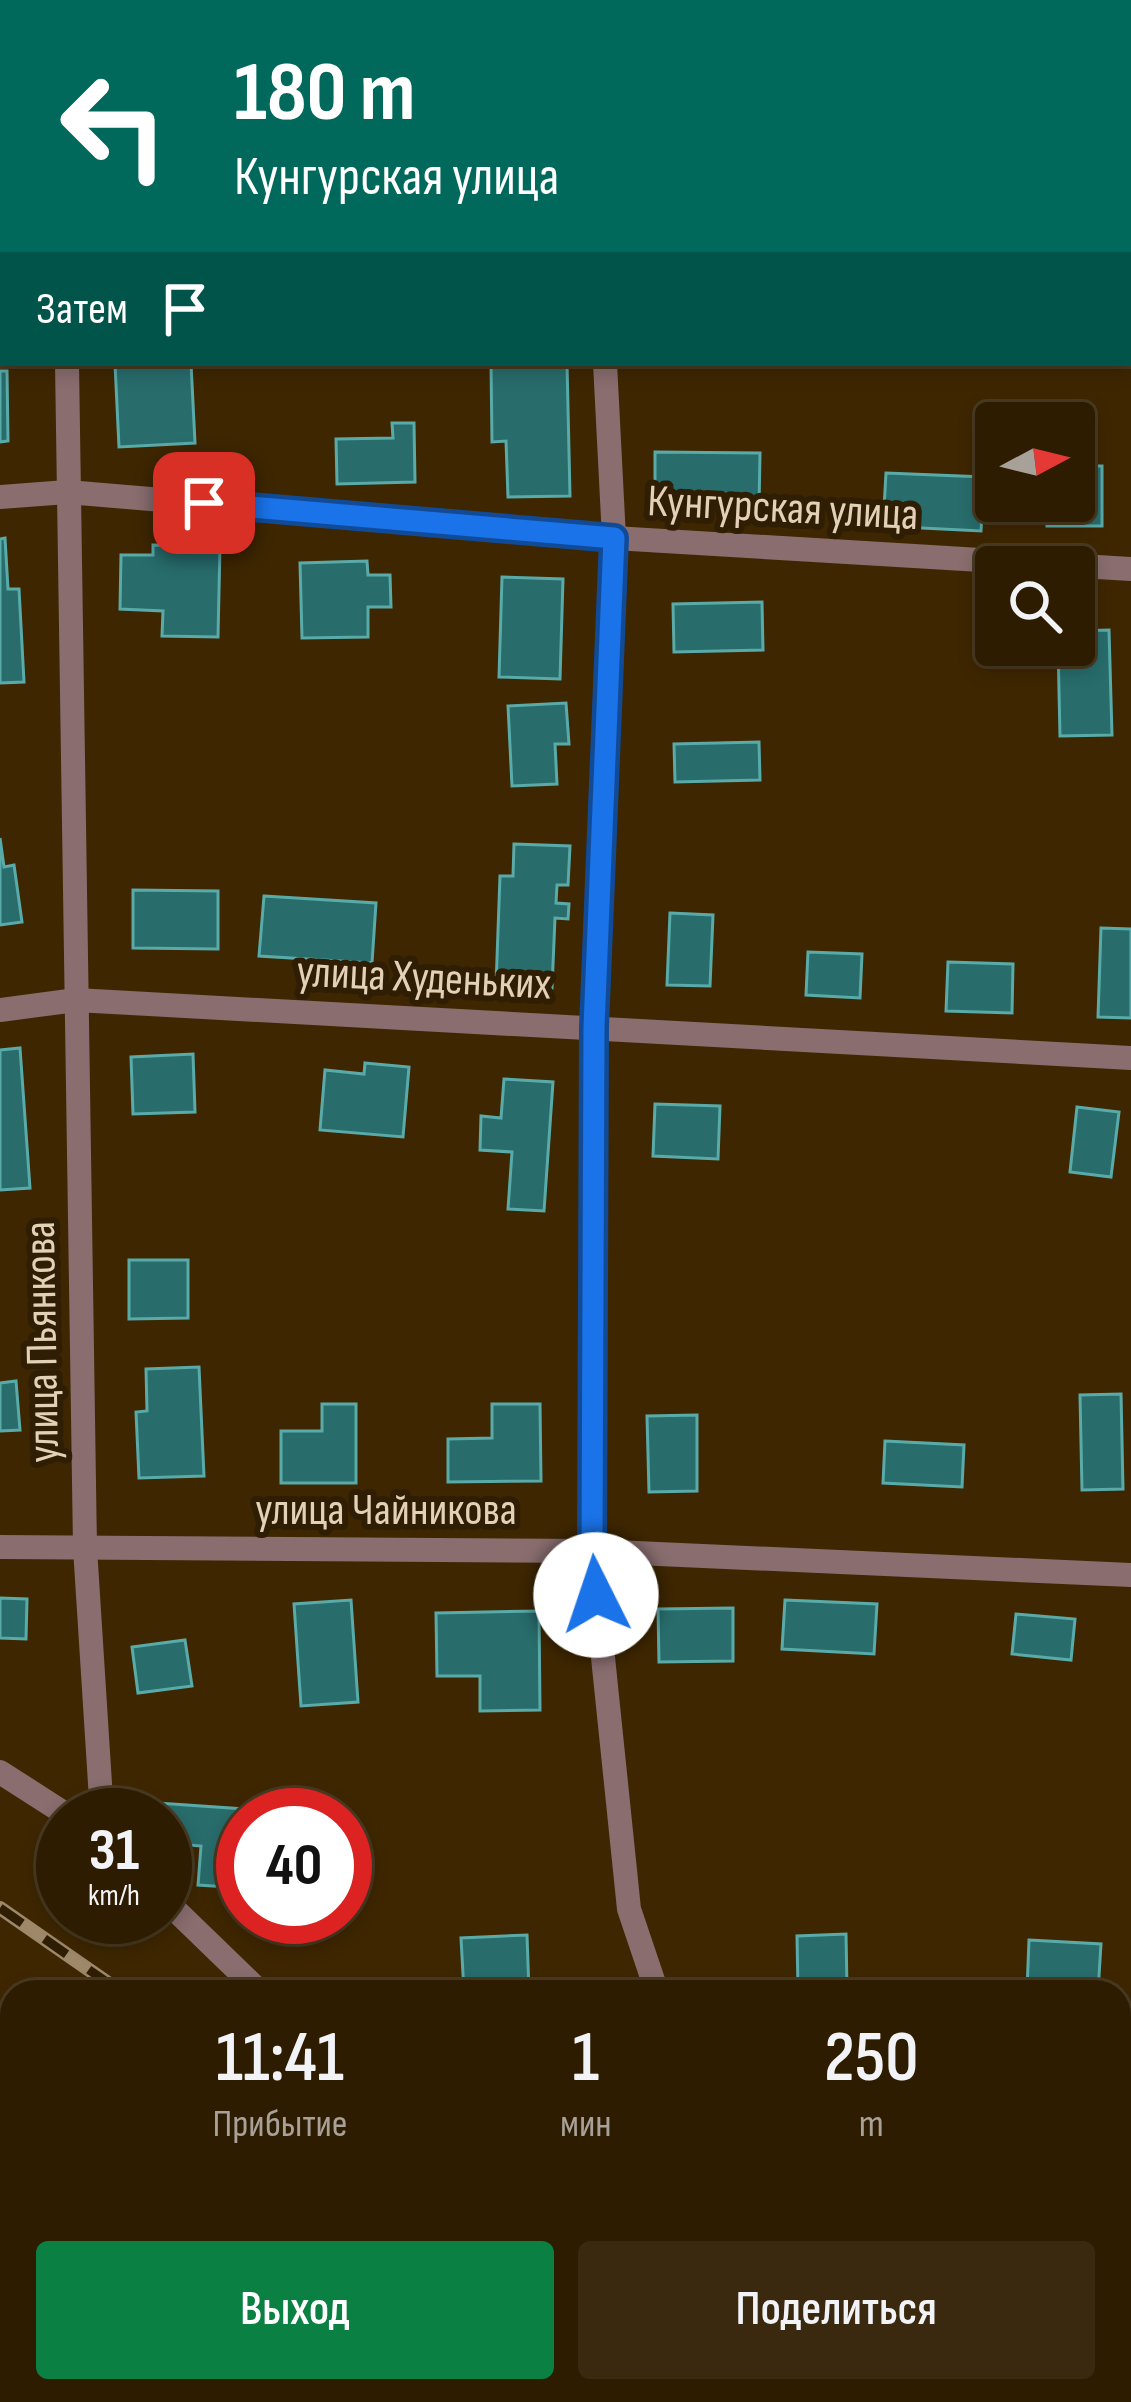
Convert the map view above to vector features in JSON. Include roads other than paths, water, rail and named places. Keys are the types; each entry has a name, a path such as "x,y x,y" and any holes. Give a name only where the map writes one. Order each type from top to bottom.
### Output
{"street":[{"name":"улица Пьянкова","path":"67,366 86,1548 100,1788"},
{"path":"605,366 614,538 594,1027 592,1551 629,1909 653,1980"},
{"name":"Кунгурская улица","path":"0,497 67,492 614,538 1131,569"},
{"name":"улица Худеньких","path":"0,1010 76,1000 1131,1058"},
{"name":"улица Чайникова","path":"0,1547 592,1551 1131,1575"},
{"path":"0,1772 36,1795"},
{"path":"192,1926 248,1980"}],"railway":[{"path":"0,1908 104,1980"}]}
